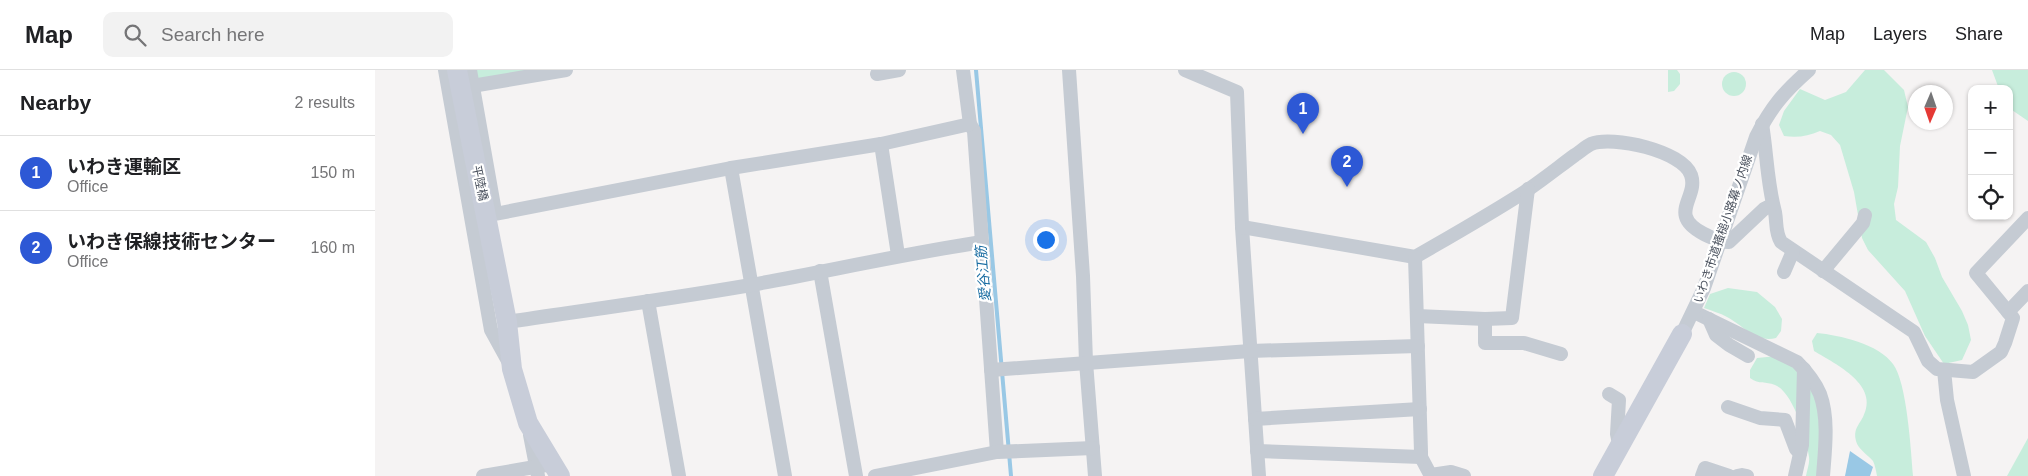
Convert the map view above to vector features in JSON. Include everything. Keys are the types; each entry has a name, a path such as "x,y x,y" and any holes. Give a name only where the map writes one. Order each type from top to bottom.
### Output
{"street":[{"path":"445,70 491,330 512,369"},
{"name":"平陸橋","path":"457,70 507,322 512,369 528,422 547,471"},
{"path":"470,70 511,303 507,322 751,284 898,255 982,242"},
{"path":"472,86 566,70"},
{"path":"877,74 899,70"},
{"path":"963,70 970,124 974,131 982,242 999,369 1000,452"},
{"path":"1069,70 1083,276 1086,362 1095,476"},
{"path":"1185,70 1237,92 1242,227 1259,476"},
{"name":"いわき市道搔槌小路幕ノ内線","path":"1603,476 1693,312 1734,204 1748,156 1762,124 1779,98 1809,70"},
{"path":"495,214 731,168 881,144 970,124"},
{"path":"1762,124 1772,205 1775,213 1776,234 1781,242 1914,332 1928,361 1937,369 1973,372 2001,352 2013,318 1976,273 2028,218"},
{"path":"1242,227 1415,257 1528,189 1591,144 1615,142 1660,151 1682,163 1690,173 1692,182 1685,208 1685,216 1697,230 1720,242 1729,242 1764,208 1772,205"},
{"path":"881,144 898,255"},
{"path":"731,168 785,476"},
{"path":"1417,316 1485,319 1512,318 1528,189"},
{"path":"1823,271 1863,223 1865,215"},
{"path":"1783,272 1793,251"},
{"path":"1415,257 1421,457 1431,475 1451,472 1464,476"},
{"path":"821,271 856,476"},
{"path":"2008,312 2028,291"},
{"path":"648,301 679,476"},
{"path":"1693,312 1797,362 1804,369 1818,390 1823,403 1825,442 1823,476"},
{"path":"1485,319 1485,343 1524,343 1561,354"},
{"path":"1709,320 1716,335 1748,356"},
{"path":"999,369 1250,351 1418,346"},
{"path":"1795,476 1802,445 1804,369"},
{"path":"1944,370 1947,400 1964,476"},
{"path":"1609,394 1619,400 1617,434 1620,448"},
{"path":"1727,407 1760,418 1785,420 1796,449 1800,453"},
{"path":"1255,419 1420,409"},
{"path":"875,476 894,475 1000,452 1093,448"},
{"path":"1257,451 1421,457"},
{"path":"1702,476 1705,468 1729,476"},
{"path":"483,476 547,471"},
{"path":"1737,476 1747,476"}],"green space":[{"path":"475,70 555,70 476,83"},
{"path":"1668,70 1677,70 1680,74 1680,84 1674,91 1668,92"},
{"path":"1865,70 1884,70 1904,90 1908,107 1900,146 1898,187 1894,204 1896,220 1926,242 1935,258 1942,277 1962,311 1968,325 1971,340 1962,360 1944,364 1925,336 1905,291 1868,250 1862,238 1854,192 1840,145 1831,135 1820,131 1803,136 1784,136 1779,125 1784,111 1800,89 1825,100 1846,92"},
{"path":"1992,70 2028,70 2028,121 2013,111 2013,85 1998,85"},
{"path":"1734,72 1739,73 1745,79 1745,89 1739,95 1734,96 1729,95 1723,89 1722,84 1723,79 1729,73"},
{"path":"1728,288 1757,292 1775,307 1782,319 1781,331 1776,338 1769,339 1756,336 1727,317 1704,308 1710,294"},
{"path":"1817,333 1847,338 1869,346 1887,357 1893,364 1898,373 1905,401 1913,476 1877,476 1873,461 1859,447 1855,437 1867,406 1866,395 1853,377 1814,351 1812,341"},
{"path":"1777,356 1805,377 1815,395 1819,418 1818,476 1806,476 1809,462 1808,449 1798,417 1788,397 1782,389 1775,385 1750,378 1750,370 1757,358"},
{"path":"2028,438 2028,476 2007,476"}],"water":[{"path":"1850,451 1873,467 1870,476 1845,476"}],"waterway":[{"name":"愛谷江筋","path":"976,70 1011,476"}],"place":[{"name":"いわき運輸区","path":"1303,134"},
{"name":"いわき保線技術センター","path":"1347,187"}]}
